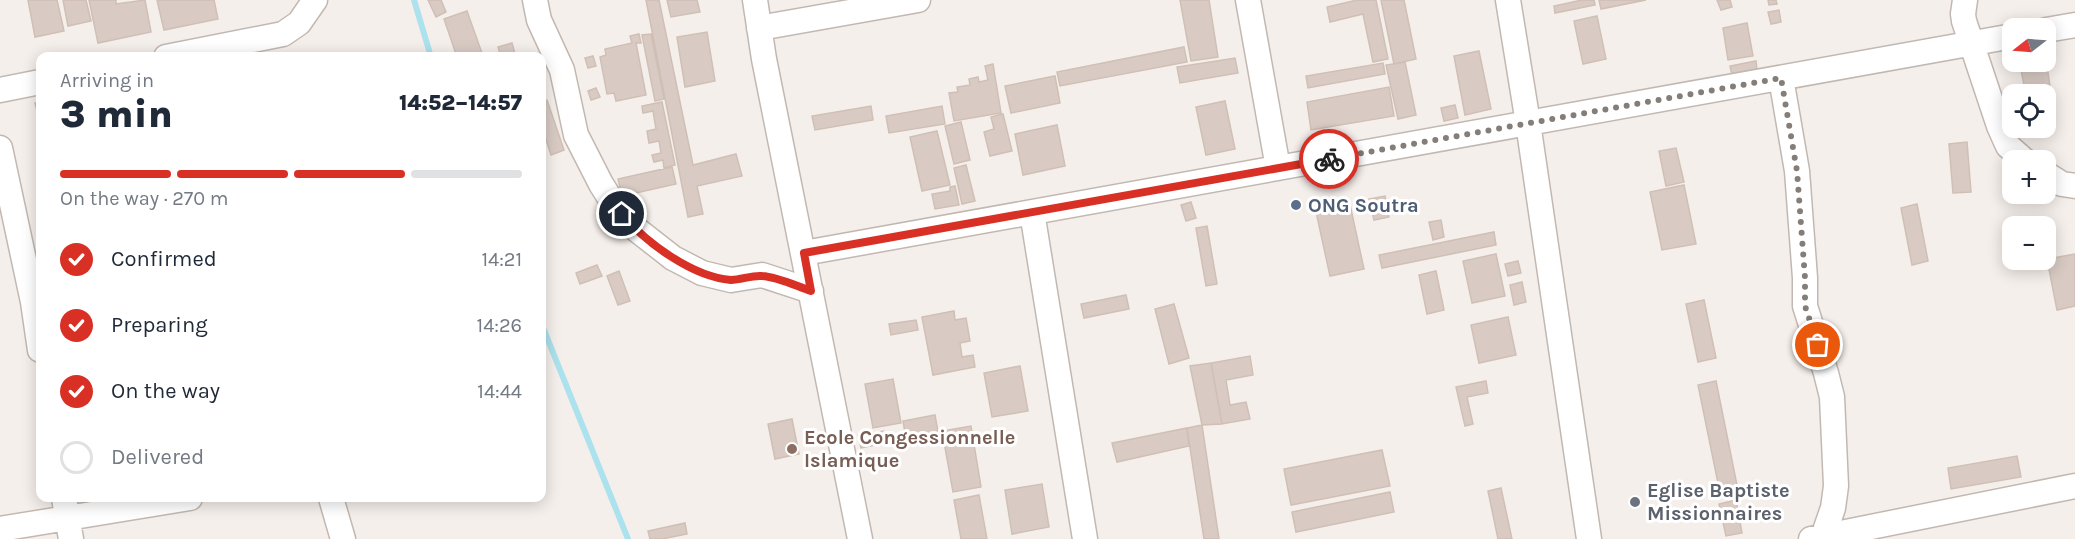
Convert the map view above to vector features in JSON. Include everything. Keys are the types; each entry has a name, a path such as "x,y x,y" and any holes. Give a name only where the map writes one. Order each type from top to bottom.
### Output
{"street":[{"path":"191,52 283,34 299,23 315,0"},
{"path":"535,0 539,20 562,70 576,135 607,193 632,226 673,258 702,273 731,280 762,275 811,291"},
{"path":"755,0 860,539"},
{"path":"759,28 918,0"},
{"path":"1248,0 1278,168"},
{"path":"1508,0 1589,539"},
{"path":"1965,0 1964,21 1969,39 1999,126 2008,146 2013,150"},
{"path":"2056,28 2075,25"},
{"path":"804,253 2002,38"},
{"path":"1781,78 1797,171 1805,306 1832,397 1836,486 1833,508 1820,537"},
{"path":"0,90 36,83"},
{"path":"0,148 36,297"},
{"path":"2056,180 2062,184 2075,186"},
{"path":"1032,213 1085,539"},
{"path":"1820,537 2075,486"},
{"path":"0,529 166,502"},
{"path":"331,502 343,539"}],"building":[{"path":"28,0 57,0 64,31 35,37"},
{"path":"63,0 86,0 91,21 68,26"},
{"path":"89,0 116,0 116,4 145,0 151,32 98,43"},
{"path":"157,0 214,0 218,19 164,30"},
{"path":"428,0 441,0 446,12 436,17"},
{"path":"646,0 659,0 693,165 736,154 742,176 697,186 703,214 688,217"},
{"path":"667,0 697,0 700,12 671,17"},
{"path":"1180,0 1209,0 1218,57 1191,61"},
{"path":"1357,0 1376,0 1388,59 1373,62 1363,14 1330,22 1327,7"},
{"path":"1381,0 1404,0 1416,59 1394,64"},
{"path":"1594,0 1595,5 1555,13 1554,6"},
{"path":"1599,0 1646,0 1601,9"},
{"path":"1717,0 1730,0 1732,7 1721,10"},
{"path":"1768,0 1776,0 1777,4 1769,5"},
{"path":"1779,10 1781,22 1771,24 1768,12"},
{"path":"467,11 482,52 455,52 444,19"},
{"path":"1597,16 1606,59 1583,64 1574,21"},
{"path":"1747,23 1753,56 1728,60 1723,28"},
{"path":"707,32 715,81 685,87 677,37"},
{"path":"639,34 641,43 636,43 646,95 616,101 614,93 607,94 600,57 606,55 605,49 632,43 630,36"},
{"path":"651,34 664,99 655,101 642,35"},
{"path":"512,43 514,52 500,52 498,47"},
{"path":"1184,47 1187,62 1060,86 1057,72"},
{"path":"1479,51 1491,109 1465,115 1454,56"},
{"path":"593,56 596,66 588,68 585,58"},
{"path":"1235,58 1238,73 1180,83 1177,67"},
{"path":"1756,61 1757,70 1732,75 1730,66"},
{"path":"1405,62 1416,115 1398,119 1386,65"},
{"path":"1383,63 1385,74 1308,88 1306,76"},
{"path":"993,64 1001,113 954,121 949,93 958,92 957,87 970,85 969,79 978,77 979,82 988,80 985,66"},
{"path":"2021,72 2048,72 2050,84 2024,84"},
{"path":"1055,76 1060,103 1011,113 1005,86"},
{"path":"1389,87 1394,116 1311,130 1307,102"},
{"path":"596,88 600,97 591,100 588,91"},
{"path":"546,100 564,150 551,155 546,139"},
{"path":"1225,101 1235,149 1206,155 1196,107"},
{"path":"662,102 675,165 664,168 663,160 654,162 652,155 661,153 659,141 649,143 647,131 656,129 653,111 643,113 642,106"},
{"path":"1455,105 1458,118 1444,121 1441,108"},
{"path":"871,106 873,120 815,130 812,116"},
{"path":"942,106 945,124 889,133 886,116"},
{"path":"1003,114 1012,151 990,156 984,132 994,129 991,117"},
{"path":"961,122 970,160 954,164 945,126"},
{"path":"1057,125 1065,166 1023,175 1015,134"},
{"path":"937,131 950,185 922,191 910,137"},
{"path":"1967,142 1971,192 1953,193 1949,144"},
{"path":"1676,148 1684,182 1666,186 1659,151"},
{"path":"966,165 975,201 962,204 954,168"},
{"path":"672,167 676,184 622,196 618,179"},
{"path":"1684,185 1696,244 1662,250 1650,192"},
{"path":"955,186 959,205 935,209 932,194 950,191 950,187"},
{"path":"1385,196 1389,217 1374,220 1369,199"},
{"path":"1349,200 1364,269 1330,276 1315,207"},
{"path":"1191,202 1196,218 1186,221 1181,205"},
{"path":"1917,204 1928,261 1912,265 1901,208"},
{"path":"1441,220 1444,237 1433,240 1429,222"},
{"path":"1207,226 1217,284 1206,286 1196,228"},
{"path":"1494,232 1496,245 1382,268 1379,255"},
{"path":"1496,254 1505,296 1472,303 1463,261"},
{"path":"2075,254 2075,306 2057,310 2049,270 2056,270 2056,257"},
{"path":"1518,261 1521,273 1508,276 1505,264"},
{"path":"597,265 602,276 580,284 576,273"},
{"path":"619,271 630,301 618,305 607,276"},
{"path":"1436,271 1444,310 1427,314 1419,275"},
{"path":"1522,282 1526,302 1514,305 1510,285"},
{"path":"1126,295 1129,309 1084,318 1081,304"},
{"path":"1704,300 1716,358 1698,362 1686,304"},
{"path":"1174,304 1189,358 1169,364 1155,309"},
{"path":"954,311 955,320 966,318 970,341 960,343 962,357 973,355 975,367 933,375 922,317"},
{"path":"1508,317 1516,355 1479,363 1471,325"},
{"path":"916,320 918,330 891,335 889,324"},
{"path":"1250,356 1253,375 1226,380 1230,405 1246,402 1250,419 1222,424 1211,363"},
{"path":"1211,363 1222,424 1202,425 1190,366"},
{"path":"1020,366 1028,411 992,417 984,373"},
{"path":"893,379 901,423 873,428 865,384"},
{"path":"1486,381 1488,393 1467,397 1473,424 1465,426 1456,387"},
{"path":"1716,381 1738,490 1720,493 1698,385"},
{"path":"935,415 938,432 906,438 903,421"},
{"path":"792,419 799,454 775,459 768,424"},
{"path":"1202,425 1219,539 1204,539 1187,428"},
{"path":"971,426 981,487 953,492 942,431"},
{"path":"1187,428 1189,446 1117,462 1112,443"},
{"path":"884,431 887,443 861,448 858,435"},
{"path":"1382,450 1390,486 1291,505 1284,469"},
{"path":"2017,456 2021,477 1951,489 1948,468"},
{"path":"1042,484 1049,527 1012,534 1005,490"},
{"path":"1501,488 1512,539 1498,539 1488,491"},
{"path":"1390,492 1394,512 1296,532 1292,512"},
{"path":"979,495 987,539 961,539 954,500"},
{"path":"1736,500 1742,533 1726,536 1719,504"},
{"path":"685,523 687,534 650,539 648,531"}],"waterway":[{"path":"414,0 430,52"},
{"path":"546,335 628,539"}],"way so far":[{"path":"1329,159 1781,78 1797,171 1805,306 1818,345"}],"place":[{"name":"ONG Soutra","path":"1296,205"},
{"name":"Ecole Congessionnelle Islamique","path":"792,449"},
{"name":"Eglise Baptiste Missionnaires","path":"1635,502"}],"route":[{"path":"622,214 632,226 673,258 702,273 731,280 762,275 811,291 804,253 1329,159"}]}
